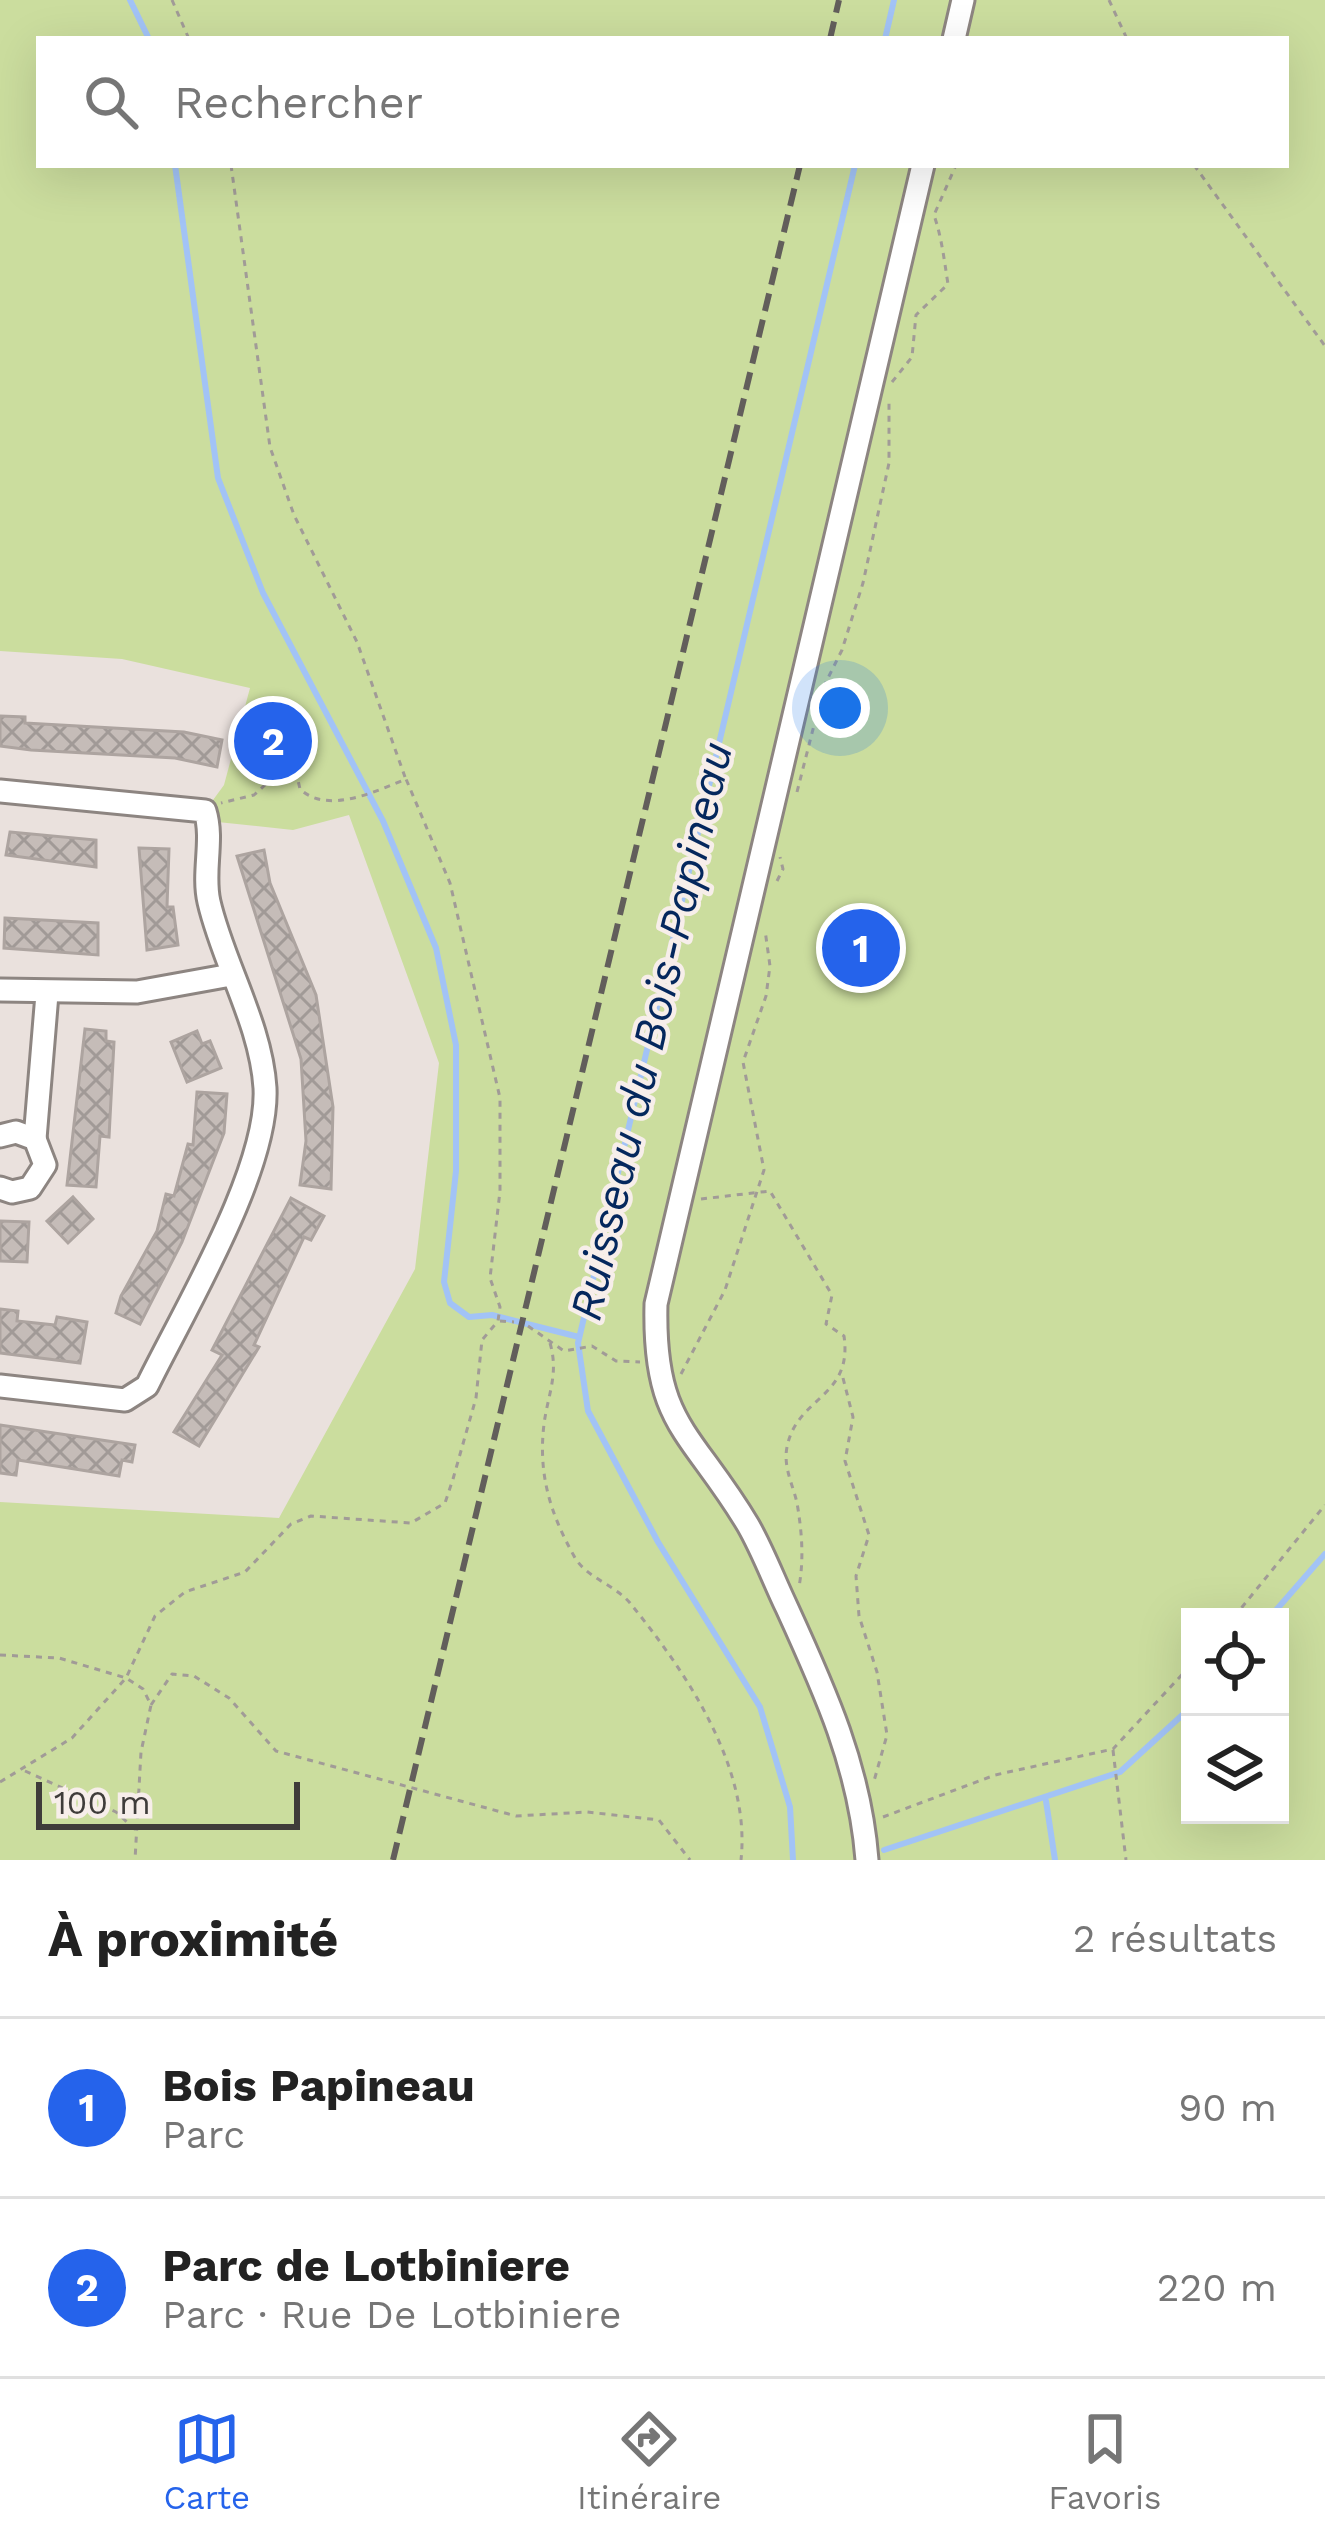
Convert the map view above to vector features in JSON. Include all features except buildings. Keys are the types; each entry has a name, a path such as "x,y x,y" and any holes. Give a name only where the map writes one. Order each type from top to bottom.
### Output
{"street":[{"path":"955,36 963,0"},
{"path":"867,1860 860,1792 831,1700 749,1527 664,1401 654,1362 656,1304 922,168"},
{"path":"0,791 205,811 208,900 259,1052 264,1117 249,1174 147,1386 125,1400 0,1386"},
{"path":"0,990 137,992 231,975"},
{"path":"0,1188 22,1192 38,1182 44,1155 35,1139 47,994"},
{"path":"0,1136 16,1132 35,1139"}],"path":[{"path":"172,0 188,36"},
{"path":"1109,0 1126,36"},
{"path":"0,1782 72,1738 126,1678 155,1616 185,1592 245,1572 291,1524 311,1516 411,1523 445,1503 476,1398 482,1340 498,1321 500,1307 490,1278 500,1191 500,1098 450,883 406,779 357,642 294,515 270,447 231,168"},
{"path":"793,806 824,686 842,650 863,583 889,463 889,389 912,357 916,315 949,284 941,257 943,236 934,215 955,168"},
{"path":"1196,168 1325,346"},
{"path":"205,811 254,794 277,774 297,776 308,796 355,799 406,779"},
{"path":"771,892 783,869 776,848"},
{"path":"664,1401 705,1338 758,1194 763,1154 742,1062 766,996 768,916"},
{"path":"681,1196 735,1199 770,1191 832,1295 826,1324 844,1336 847,1358 840,1379 798,1422 787,1448 804,1556 796,1600 786,1606"},
{"path":"498,1321 514,1322"},
{"path":"528,1326 564,1352 592,1346 616,1361 654,1362"},
{"path":"550,1343 556,1363 544,1420 543,1487 580,1567 630,1604 694,1693 736,1790 743,1819 741,1860"},
{"path":"840,1379 846,1377 854,1417 848,1475 869,1535 856,1576 859,1616 877,1672 887,1735 873,1786 860,1792"},
{"path":"1241,1608 1325,1505"},
{"path":"0,1655 59,1658 126,1678 143,1689 151,1705"},
{"path":"135,1860 141,1752 151,1705 172,1674 194,1676 229,1698 276,1751 516,1816 587,1812 659,1820 690,1860"},
{"path":"864,1823 995,1774 1112,1749 1181,1676"},
{"path":"1112,1749 1126,1860"},
{"path":"23,1771 116,1812 138,1832"}],"green space":[{"path":"0,0 1325,0 1325,1860 0,1860 0,1502 279,1518 415,1269 439,1063 349,815 293,830 208,821 205,811 224,785 250,688 122,659 0,651"}],"waterway":[{"path":"130,0 148,36"},
{"name":"Ruisseau du Bois-Papineau","path":"886,36 894,0"},
{"path":"175,168 218,478 263,593 383,821 436,948 456,1045 456,1171 444,1282 450,1303 469,1317 492,1315 579,1337"},
{"name":"Ruisseau du Bois-Papineau","path":"793,1860 790,1807 760,1707 658,1542 588,1411 578,1343 854,168"},
{"path":"1278,1608 1325,1554"},
{"path":"884,1850 1120,1772 1181,1716"},
{"path":"1046,1801 1055,1860"}],"railway":[{"path":"831,36 839,0"},
{"path":"393,1860 799,168"}],"place":[{"name":"Parc de Lotbiniere","path":"273,741"},
{"name":"Bois Papineau","path":"861,948"}]}
